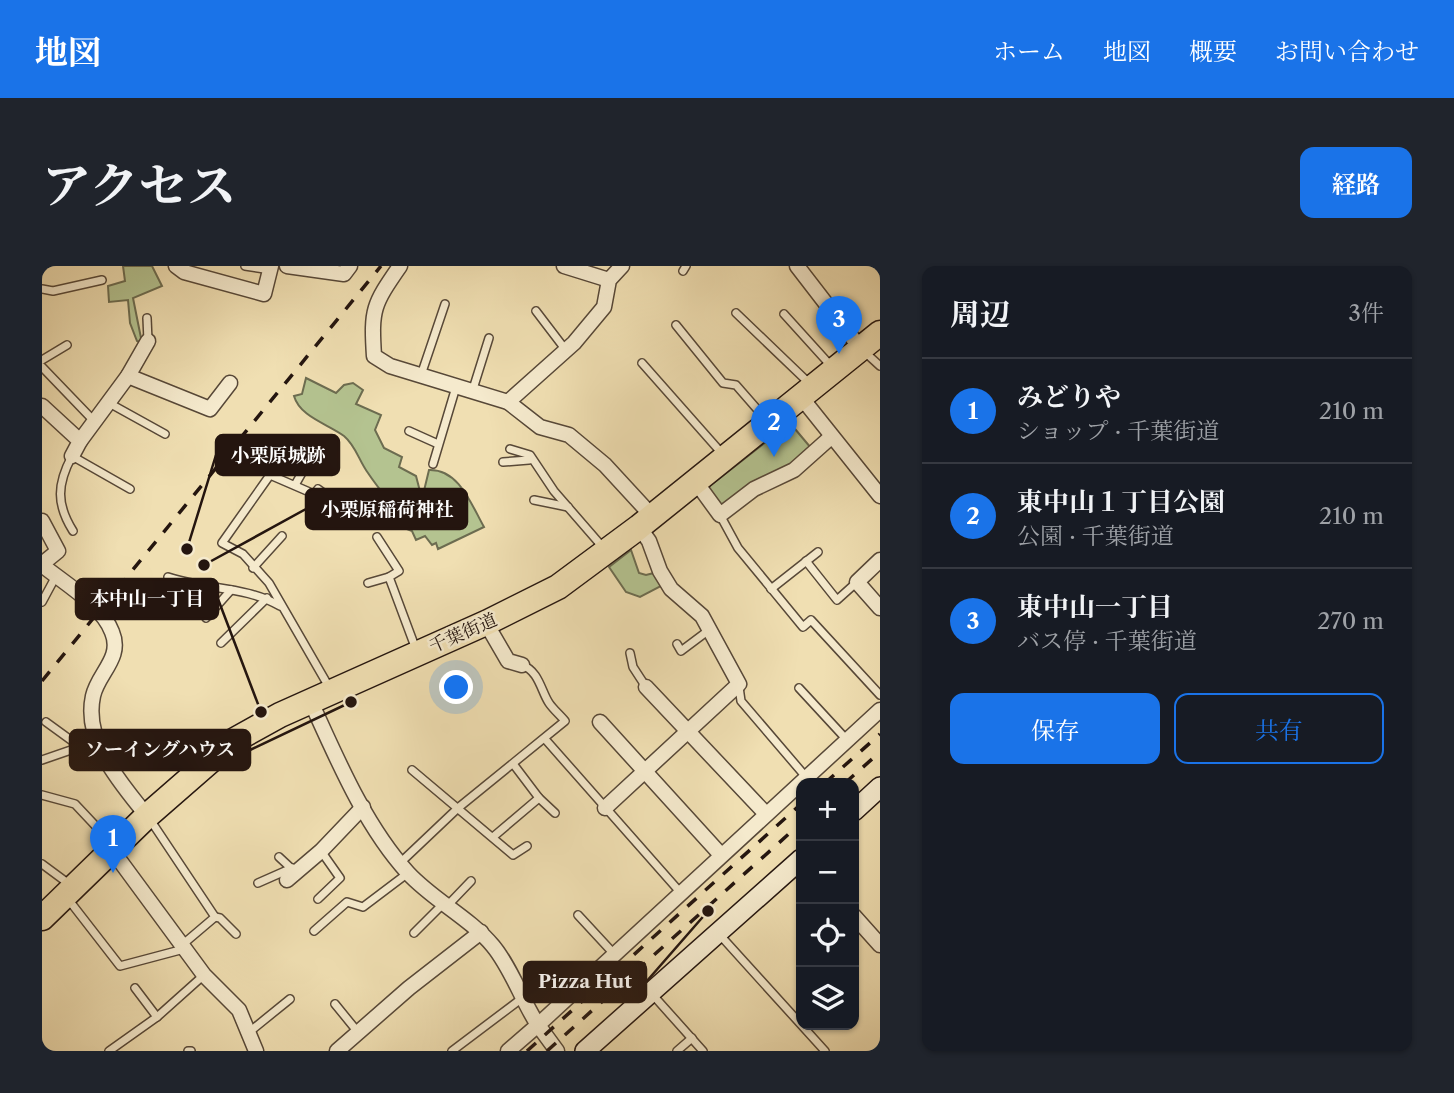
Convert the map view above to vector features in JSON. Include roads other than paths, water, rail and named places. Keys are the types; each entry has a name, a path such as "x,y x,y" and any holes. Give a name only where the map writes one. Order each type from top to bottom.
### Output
{"highway":[{"name":"千葉街道","path":"53,900 109,844 150,820 233,741 253,728 531,602 589,567 807,392 870,346"}],"street":[{"path":"176,266 184,272 264,294 271,268"},
{"path":"287,266 344,274 350,266"},
{"path":"400,266 380,294 370,323 373,356 390,366 473,389 508,402 540,427 569,435 606,466 646,522 671,589 688,601 709,630 739,684 605,808"},
{"path":"564,266 609,280"},
{"path":"508,402 574,343 604,307 609,280 622,266"},
{"path":"797,266 870,346"},
{"path":"72,456 128,376 148,341"},
{"path":"128,376 210,409 230,383"},
{"path":"807,392 831,437 880,496"},
{"path":"42,406 80,441"},
{"path":"696,482 720,515 754,489 794,470 831,437"},
{"path":"42,521 58,551 42,565 93,607 112,631 116,648 93,697 97,741 112,771 150,820"},
{"path":"880,560 857,582 880,608"},
{"path":"490,630 508,661 522,665"},
{"path":"646,687 766,814"},
{"path":"321,697 334,755 363,807 404,868 481,932 496,949 521,999 557,1051"},
{"path":"508,1051 880,710"},
{"path":"600,722 721,855"},
{"path":"859,807 880,788"},
{"path":"292,873 321,851 363,807"},
{"path":"109,844 204,975 239,1010 254,1047"},
{"path":"586,1051 796,863"},
{"path":"859,922 880,945"},
{"path":"337,1051 357,1031 481,932"}],"lane":[{"path":"245,266 271,268"},
{"path":"42,289 53,291 102,279"},
{"path":"421,375 445,304"},
{"path":"536,312 565,349"},
{"path":"736,313 807,392"},
{"path":"784,314 835,370"},
{"path":"147,318 148,341"},
{"path":"676,325 723,383 736,385 763,416"},
{"path":"473,389 489,338"},
{"path":"42,360 67,345"},
{"path":"870,346 880,366"},
{"path":"642,363 718,449"},
{"path":"42,367 94,421"},
{"path":"433,464 457,386"},
{"path":"108,403 165,434"},
{"path":"409,431 438,444"},
{"path":"295,485 316,448"},
{"path":"510,449 533,460 600,544"},
{"path":"73,530 62,514 59,492 72,456 130,489"},
{"path":"503,462 533,460"},
{"path":"321,697 269,583 243,554 222,543 270,475 314,494 318,489 329,497"},
{"path":"534,500 568,507"},
{"path":"720,515 738,548 803,627 811,620 880,695"},
{"path":"253,568 282,536"},
{"path":"368,583 399,571 377,537"},
{"path":"771,589 818,552"},
{"path":"806,561 837,600 857,582"},
{"path":"42,602 56,576"},
{"path":"168,577 197,587 231,590 267,598 281,607"},
{"path":"389,577 414,644"},
{"path":"206,618 231,590"},
{"path":"221,643 267,598"},
{"path":"677,643 681,651 709,630"},
{"path":"630,653 632,667 646,687"},
{"path":"314,930 347,902 363,907 404,868 458,808 565,721 547,700 545,690 528,667 522,665"},
{"path":"739,684 741,701 806,777"},
{"path":"799,688 847,740"},
{"path":"46,722 79,746"},
{"path":"545,739 680,892"},
{"path":"42,760 97,741"},
{"path":"514,765 539,799 555,813"},
{"path":"412,770 513,855 527,846"},
{"path":"42,795 75,804 109,844"},
{"path":"493,837 539,799"},
{"path":"150,820 215,917 220,918 236,934"},
{"path":"318,899 340,878 321,851"},
{"path":"258,883 292,873 279,857"},
{"path":"42,864 53,900 120,966 183,947 215,917"},
{"path":"414,933 471,881"},
{"path":"578,915 615,955"},
{"path":"718,933 825,1051"},
{"path":"109,1051 157,1017 204,975"},
{"path":"135,988 157,1017"},
{"path":"652,993 703,1051"},
{"path":"254,1047 290,999"},
{"path":"452,1051 521,999"},
{"path":"335,1004 357,1031"},
{"path":"677,1051 692,1038"}],"railway":[{"path":"42,681 381,266"},
{"path":"831,778 880,734"},
{"path":"851,778 880,752"},
{"path":"527,1051 796,809"},
{"path":"547,1051 796,827"}],"place":[{"name":"東中山一丁目","path":"839,354"},
{"name":"東中山１丁目公園","path":"774,457"},
{"name":"小栗原城跡","path":"187,549"},
{"name":"小栗原稲荷神社","path":"204,565"},
{"name":"ソーイングハウス","path":"351,702"},
{"name":"本中山一丁目","path":"261,712"},
{"name":"みどりや","path":"113,873"},
{"name":"Pizza Hut","path":"708,911"}]}
